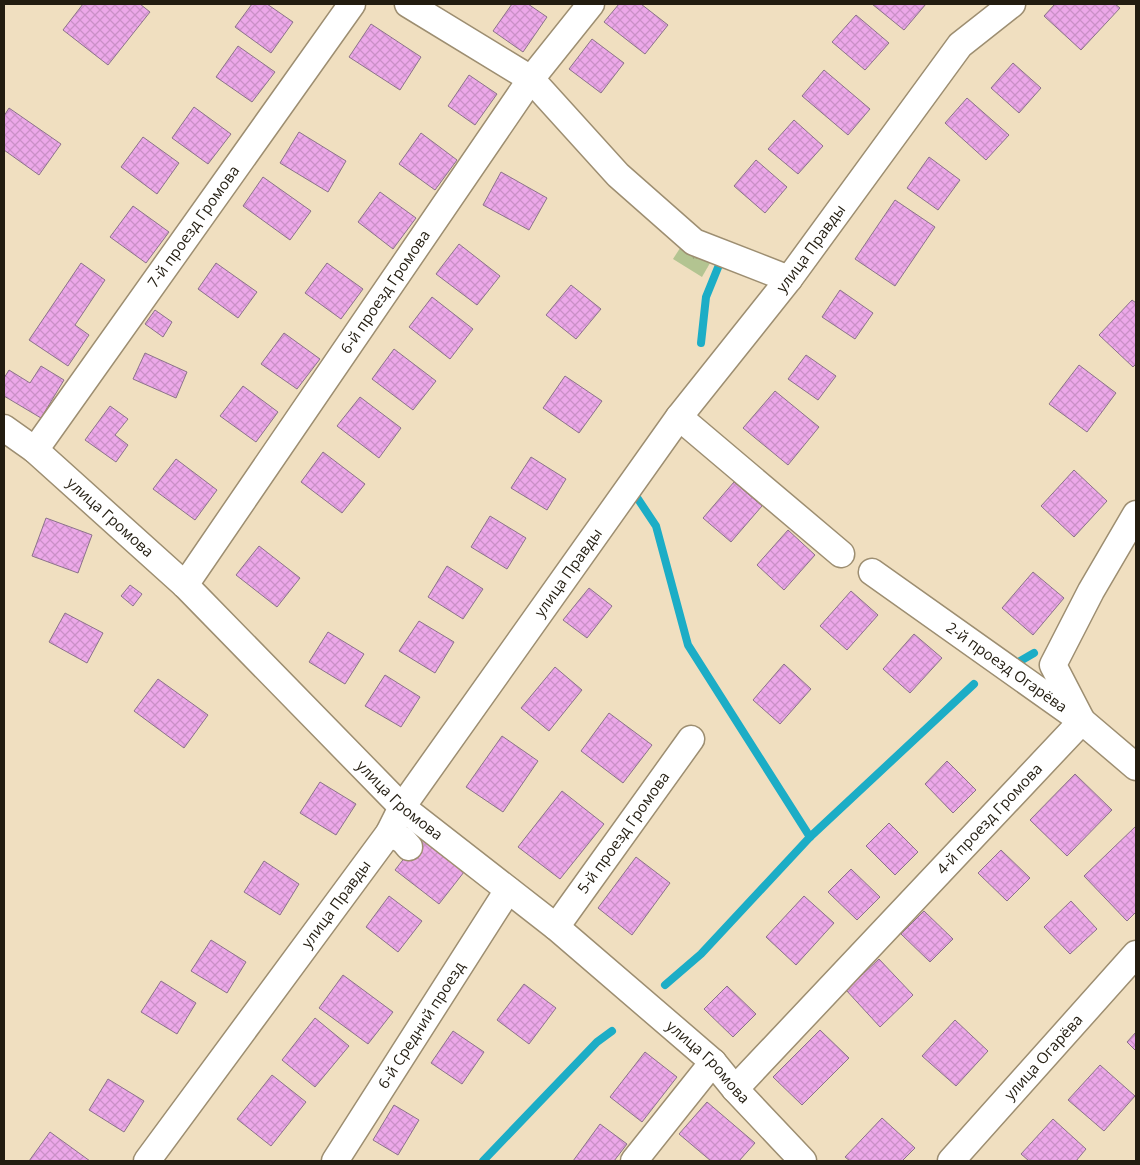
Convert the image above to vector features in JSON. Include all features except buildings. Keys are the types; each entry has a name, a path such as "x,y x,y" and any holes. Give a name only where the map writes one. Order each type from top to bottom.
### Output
{"street":[{"name":"7-й проезд Громова","path":"35,450 352,4"},
{"path":"408,4 531,79 618,175 694,242 789,279"},
{"name":"6-й проезд Громова","path":"185,585 531,79 591,4"},
{"name":"улица Правды","path":"147,1161 399,840 402,807 679,417 789,279 960,45 1012,4"},
{"path":"679,417 841,554"},
{"name":"улица Громова","path":"4,428 35,450 185,585 402,807 556,927 713,1062 803,1161"},
{"path":"1082,720 1052,666 1091,592 1136,514"},
{"name":"2-й проезд Огарёва","path":"872,572 1082,720 1136,767"},
{"name":"4-й проезд Громова","path":"736,1089 1082,720"},
{"name":"5-й проезд Громова","path":"556,927 691,739"},
{"name":"6-й Средний проезд","path":"335,1161 508,890"},
{"name":"улица Огарёва","path":"951,1161 1136,954"},
{"path":"634,1161 713,1062"}],"green space":[{"path":"682,245 710,263 702,277 673,259"}],"waterway":[{"path":"701,343 706,297 719,265"},
{"path":"632,490 656,526 688,645 810,837"},
{"path":"1015,664 1034,653"},
{"path":"665,985 701,954 810,837 974,684"},
{"path":"483,1161 597,1042 612,1031"}]}
